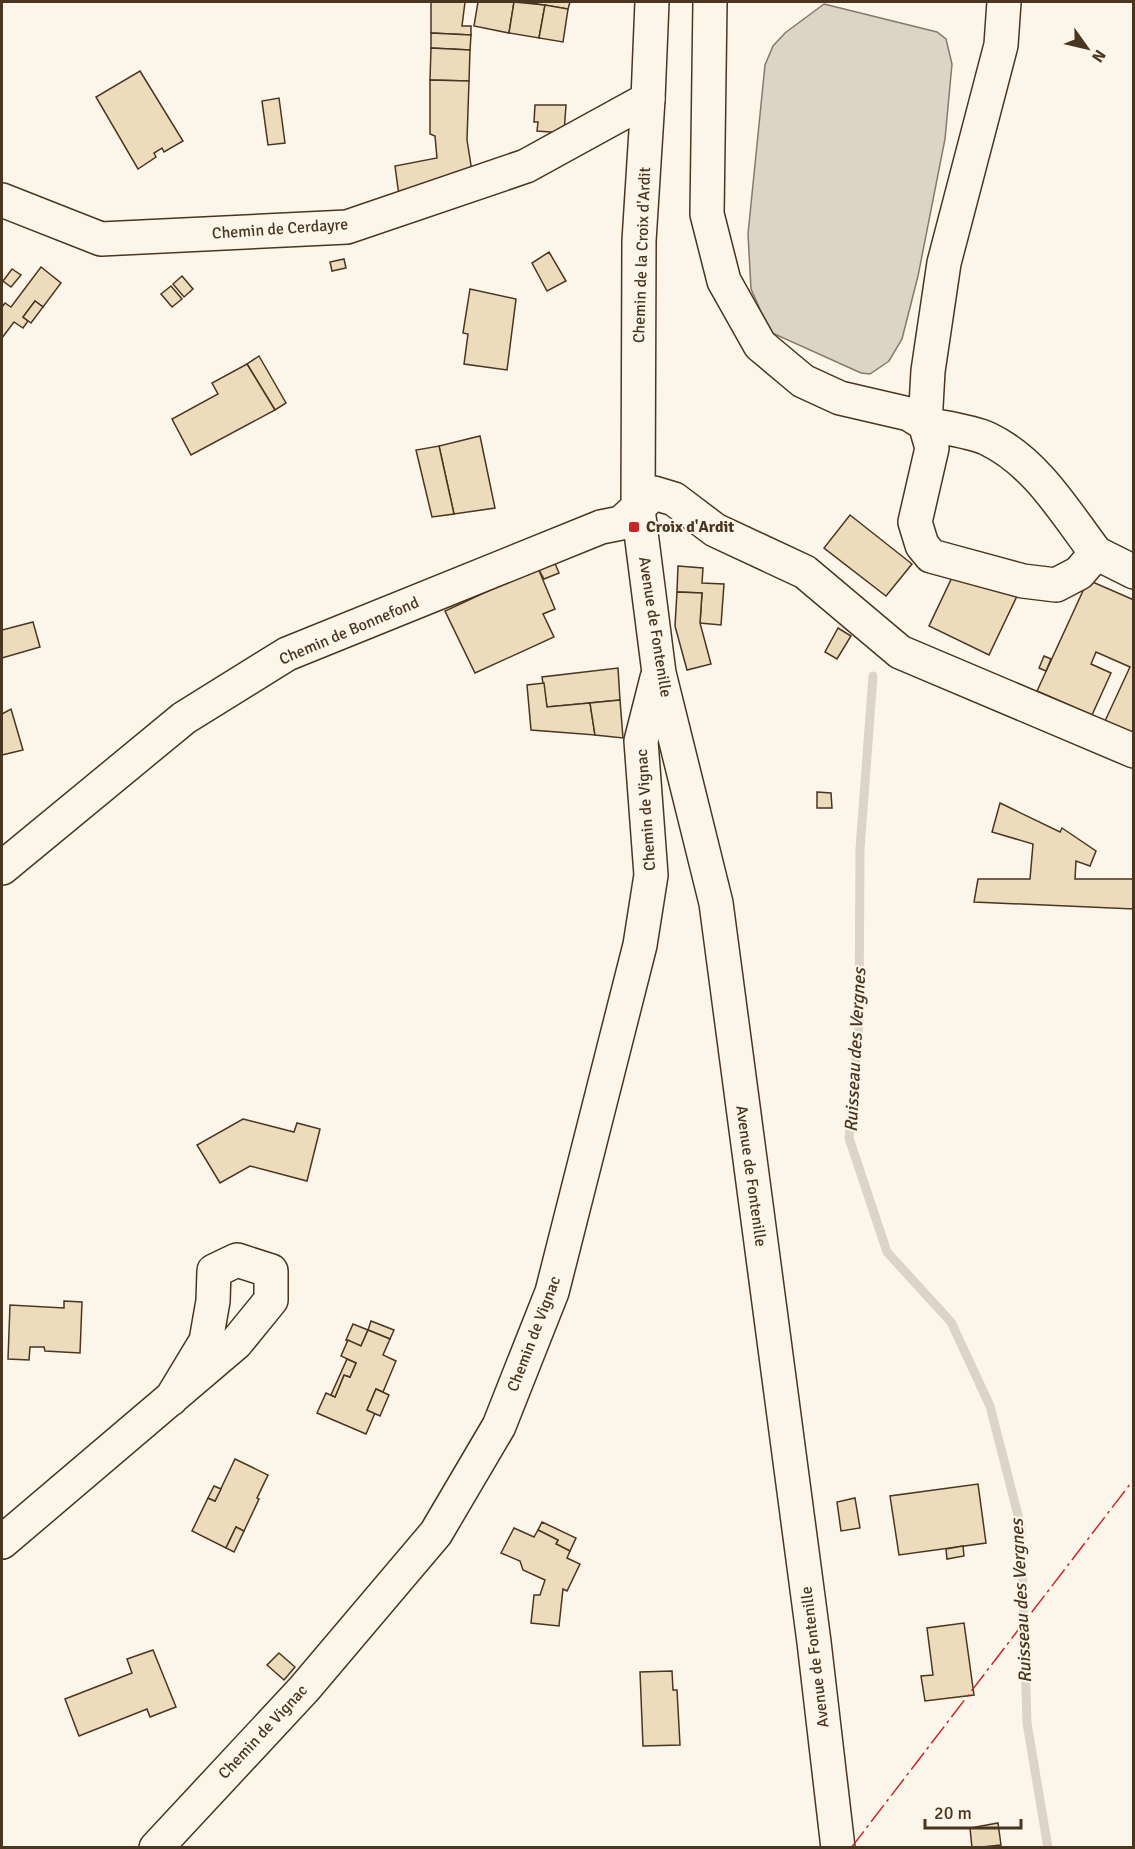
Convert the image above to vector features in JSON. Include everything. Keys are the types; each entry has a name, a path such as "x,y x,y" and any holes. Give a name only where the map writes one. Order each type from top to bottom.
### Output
{"street":[{"name":"Chemin de la Croix d'Ardit","path":"638,509 639,241 652,2"},
{"path":"710,2 707,214 724,281 760,345 803,381 840,398 909,414 925,424 986,438 1017,456 1047,487 1096,553 1134,572"},
{"path":"1004,2 1001,45 944,263 928,371 925,424 932,448 915,522 922,545 931,556 1023,581 1056,585 1079,573 1096,553"},
{"name":"Chemin de Cerdayre","path":"2,200 101,239 347,227 526,166 648,99"},
{"name":"Chemin de Bonnefond","path":"2,868 184,718 287,654 601,527 621,524 654,493 674,499 715,530 805,572 900,652 1134,751"},
{"name":"Avenue de Fontenille","path":"638,509 659,673 716,903 813,1630 837,1848"},
{"name":"Chemin de Vignac","path":"156,1848 303,1689 436,1533 499,1426 552,1292 640,945 651,875 641,741 659,673"},
{"path":"2,1542 171,1399"}],"shaded area":[{"path":"824,4 937,32 946,39 952,64 945,139 918,276 902,339 889,361 870,374 861,373 770,332 751,289 748,234 765,65 773,46 785,33"}],"building":[{"path":"431,2 465,2 462,26 471,26 471,35 431,33"},
{"path":"478,2 514,2 509,33 474,26"},
{"path":"514,2 545,5 539,38 509,33"},
{"path":"526,2 570,2 568,9"},
{"path":"545,5 568,9 563,42 539,38"},
{"path":"431,33 471,35 470,50 431,48"},
{"path":"431,48 470,50 469,81 430,80"},
{"path":"140,71 183,141 164,152 162,148 154,153 156,157 138,169 96,97"},
{"path":"430,80 469,81 467,140 473,178 400,203 395,166 437,158 435,136 430,134"},
{"path":"279,98 285,143 268,145 262,101"},
{"path":"535,105 566,105 564,133 537,131 538,122 534,122"},
{"path":"549,252 566,281 547,291 532,263"},
{"path":"344,259 346,268 332,271 330,262"},
{"path":"41,267 61,283 43,307 35,301 23,317 28,321 23,328 14,322 2,338 2,307 5,303 11,307"},
{"path":"12,269 21,275 11,287 3,281"},
{"path":"182,276 193,289 184,297 173,284"},
{"path":"171,286 182,299 172,307 161,294"},
{"path":"470,289 516,299 507,370 464,364 468,334 463,333"},
{"path":"35,301 43,307 31,323 23,317"},
{"path":"259,356 286,403 275,410 247,364"},
{"path":"247,364 275,410 191,455 172,419 218,394 212,383"},
{"path":"480,436 495,508 454,514 439,446"},
{"path":"439,446 454,514 432,517 416,450"},
{"path":"850,515 912,564 886,596 824,548"},
{"path":"554,561 559,573 544,579 538,568"},
{"path":"678,566 703,568 702,583 724,584 721,625 700,623 702,593 677,592"},
{"path":"957,567 1017,596 989,655 929,626"},
{"path":"538,568 555,609 543,614 554,637 475,673 445,611"},
{"path":"1088,580 1134,600 1134,733 1105,721 1130,667 1096,652 1091,664 1111,673 1092,715 1037,691"},
{"path":"677,592 702,593 700,623 711,664 687,670 675,626"},
{"path":"33,622 40,647 2,658 2,630"},
{"path":"838,628 851,636 837,659 825,652"},
{"path":"1044,656 1051,659 1046,671 1039,668"},
{"path":"618,668 620,700 547,707 542,677"},
{"path":"544,683 547,707 590,703 595,735 531,730 527,685"},
{"path":"620,700 623,738 595,735 590,703"},
{"path":"11,709 23,750 2,755 2,714"},
{"path":"817,792 831,793 832,808 817,808"},
{"path":"1000,803 1060,832 1062,828 1096,851 1090,866 1076,861 1075,879 1134,879 1134,909 974,902 978,879 1030,879 1033,844 992,832"},
{"path":"243,1119 294,1132 297,1123 320,1129 307,1181 250,1166 220,1183 197,1145"},
{"path":"64,1301 82,1302 80,1353 45,1351 44,1347 30,1347 29,1360 8,1359 10,1305 64,1308"},
{"path":"371,1321 394,1330 390,1339 368,1330"},
{"path":"353,1324 368,1330 361,1346 346,1340"},
{"path":"368,1330 390,1339 383,1355 396,1361 383,1392 376,1389 367,1410 375,1413 366,1434 317,1413 326,1393 335,1397 344,1375 350,1377 356,1363 341,1356 348,1340 361,1346"},
{"path":"347,1359 356,1363 350,1377 344,1375 335,1397 331,1395"},
{"path":"376,1389 389,1395 380,1416 367,1410"},
{"path":"235,1459 268,1475 244,1531 236,1527 226,1548 192,1531 208,1498 215,1501"},
{"path":"978,1484 986,1543 899,1555 890,1496"},
{"path":"214,1486 221,1489 215,1501 208,1498"},
{"path":"855,1498 860,1528 841,1531 837,1502"},
{"path":"542,1522 576,1538 570,1551 556,1544 558,1540 538,1530"},
{"path":"236,1527 244,1531 234,1552 226,1548"},
{"path":"514,1528 534,1537 538,1530 558,1540 556,1544 570,1551 567,1558 580,1564 567,1591 563,1589 559,1626 531,1623 534,1595 540,1595 545,1580 523,1570 520,1561 501,1553"},
{"path":"963,1546 964,1556 947,1559 946,1549"},
{"path":"964,1623 974,1695 925,1701 921,1676 933,1675 927,1628"},
{"path":"153,1650 176,1707 150,1717 147,1709 79,1736 65,1699 132,1673 127,1659"},
{"path":"279,1653 295,1667 284,1680 267,1665"},
{"path":"672,1671 673,1690 677,1690 680,1745 643,1746 640,1672"},
{"path":"998,1823 1001,1845 972,1848 970,1828"}],"waterway":[{"name":"Ruisseau des Vergnes","path":"873,676 860,849 859,1024 849,1138 887,1252 951,1322 990,1406 1021,1527 1027,1723 1048,1848"}],"power":[{"path":"851,1848 1134,1479"}],"place":[{"name":"Croix d'Ardit","path":"634,527"}]}
